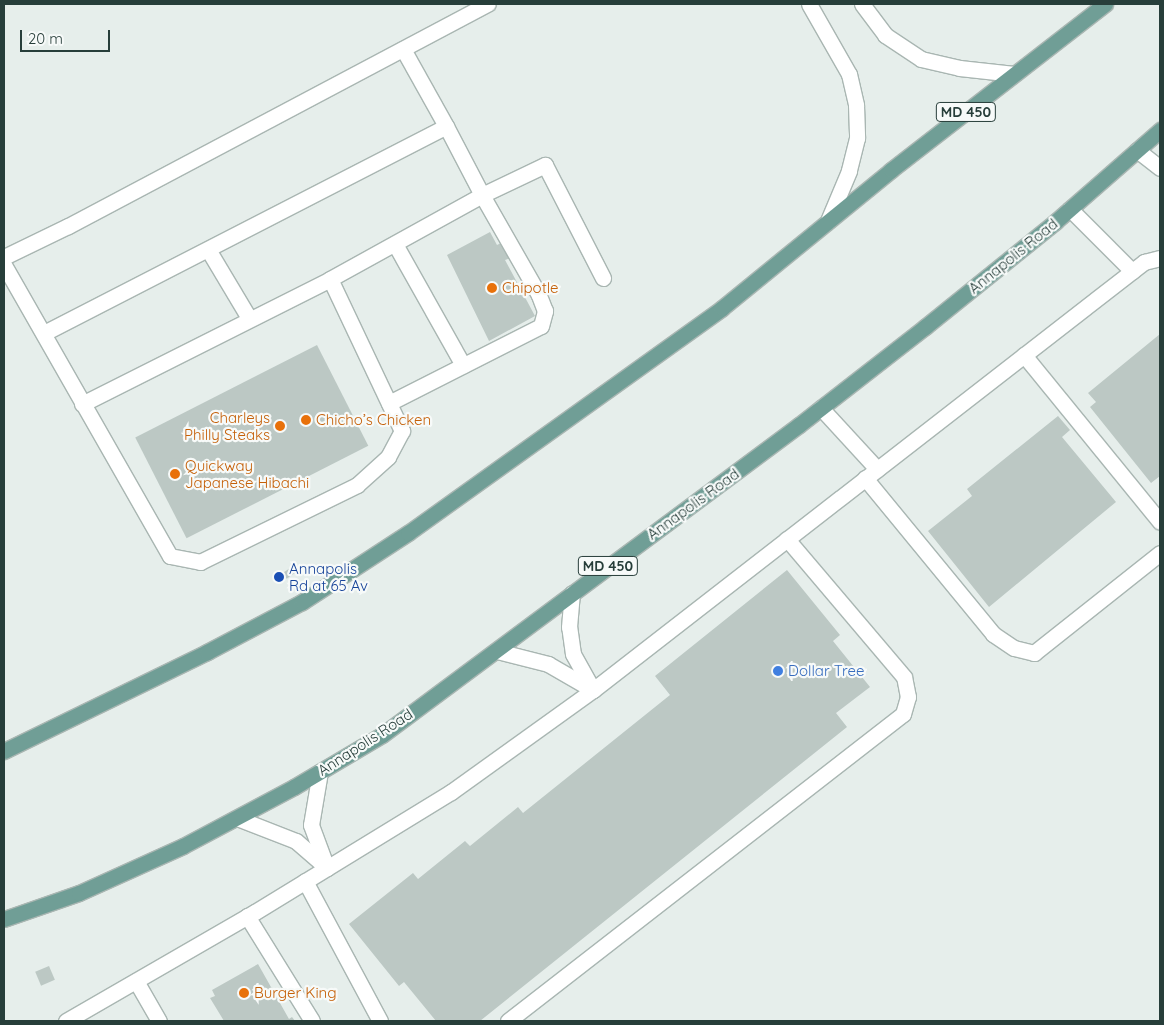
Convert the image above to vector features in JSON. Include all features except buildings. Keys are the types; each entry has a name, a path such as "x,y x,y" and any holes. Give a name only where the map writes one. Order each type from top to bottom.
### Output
{"main road":[{"name":"MD 450","path":"4,751 207,652 318,591 408,533 722,308 828,221 1105,4"},
{"name":"Annapolis Road","path":"4,919 79,893 237,818 382,735 821,408 1070,209 1160,130"}],"street":[{"path":"4,256 68,226 488,4"},
{"path":"810,4 849,74 856,105 857,138 849,171 828,221"},
{"path":"862,4 885,35 921,59 960,68 1014,74"},
{"path":"389,403 541,326 545,312 446,126 402,48"},
{"path":"44,333 209,251 446,126"},
{"path":"1137,150 1160,168"},
{"path":"82,404 249,318 330,279 482,196 545,165 603,278"},
{"path":"1070,209 1132,271"},
{"path":"395,244 463,365"},
{"path":"209,251 249,318"},
{"path":"66,1021 247,916 451,792 594,690 1132,271 1144,262 1160,258"},
{"path":"4,265 170,556 200,562 357,485 388,457 402,431 330,279"},
{"path":"1024,355 1160,522"},
{"path":"821,408 993,634 1014,648 1034,653 1160,552"},
{"path":"508,1021 903,714 908,697 904,677 787,539"},
{"path":"572,593 569,627 573,654 594,690"},
{"path":"496,650 548,664 594,690"},
{"path":"320,772 311,825 327,868"},
{"path":"237,818 296,841 327,868"},
{"path":"305,881 380,1021"},
{"path":"247,916 312,1021"},
{"path":"136,981 159,1021"}],"place":[{"name":"Chipotle","path":"492,288"},
{"name":"Chicho’s Chicken","path":"306,420"},
{"name":"Charleys Philly Steaks","path":"280,426"},
{"name":"Quickway Japanese Hibachi","path":"175,474"},
{"name":"Annapolis Rd at 65 Av","path":"279,577"},
{"name":"Dollar Tree","path":"778,671"},
{"name":"Burger King","path":"244,993"}]}
